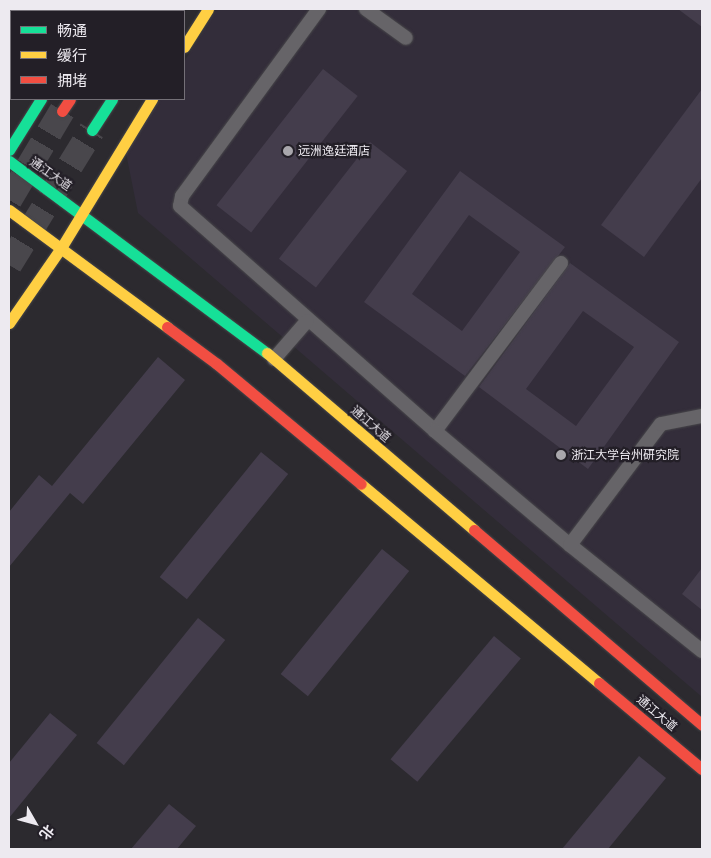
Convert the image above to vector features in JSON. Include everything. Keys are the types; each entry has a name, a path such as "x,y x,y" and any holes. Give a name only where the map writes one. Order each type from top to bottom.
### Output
{"main road":[{"path":"185,45 208,9"},
{"path":"9,150 40,100"},
{"path":"62,111 69,100"},
{"path":"92,130 111,100"},
{"path":"9,323 60,248 151,100"},
{"name":"通江大道","path":"9,161 81,212 274,359 702,725"},
{"name":"通江大道","path":"9,210 217,364 702,769"}],"street":[{"path":"318,9 182,196 180,206 307,321 435,431 570,545 702,651"},
{"path":"366,9 406,38"},
{"path":"435,431 561,263"},
{"path":"274,359 307,321"},
{"path":"570,545 661,424 702,416"}],"shaded area":[{"name":"浙江大学台州研究院","path":"217,9 702,9 702,697 138,213 126,153 159,100 185,100 185,60"}],"building":[{"path":"678,9 702,9 702,27"},
{"name":"远洲逸廷酒店","path":"323,69 358,96 251,232 216,205"},
{"path":"702,89 702,178 644,257 601,225"},
{"path":"370,142 407,171 316,288 279,259"},
{"path":"460,171 565,247 465,376 364,302","holes":["469,215 520,252 462,331 412,294"]},
{"path":"570,263 679,342 588,469 479,387","holes":["583,311 634,347 576,426 526,389"]},
{"path":"158,357 185,380 83,504 70,493 9,567 9,512 39,475 52,486"},
{"path":"261,452 288,474 187,599 160,577"},
{"path":"382,549 409,571 308,696 281,674"},
{"path":"702,568 702,610 682,594"},
{"path":"198,618 225,640 124,765 97,743"},
{"path":"494,636 521,658 417,782 391,759"},
{"path":"50,713 77,735 9,818 9,763"},
{"path":"639,756 666,778 608,849 562,849"},
{"path":"169,804 196,826 177,849 131,849"}],"tunnel":[{"path":"9,200 62,111"},
{"path":"9,265 92,130"}],"traffic: fast":[{"path":"9,150 40,100"},
{"path":"92,130 111,100"},
{"path":"9,161 267,353"}],"traffic: slow":[{"path":"185,45 208,9"},
{"path":"9,323 61,248 151,100"},
{"path":"9,210 167,327"},
{"path":"267,353 474,530"},
{"path":"361,484 599,683"}],"traffic: jam":[{"path":"62,111 69,100"},
{"path":"167,327 217,364 361,484"},
{"path":"474,530 702,725"},
{"path":"599,683 702,769"}],"place":[{"name":"远洲逸廷酒店","path":"288,151"},
{"name":"浙江大学台州研究院","path":"561,455"}]}
